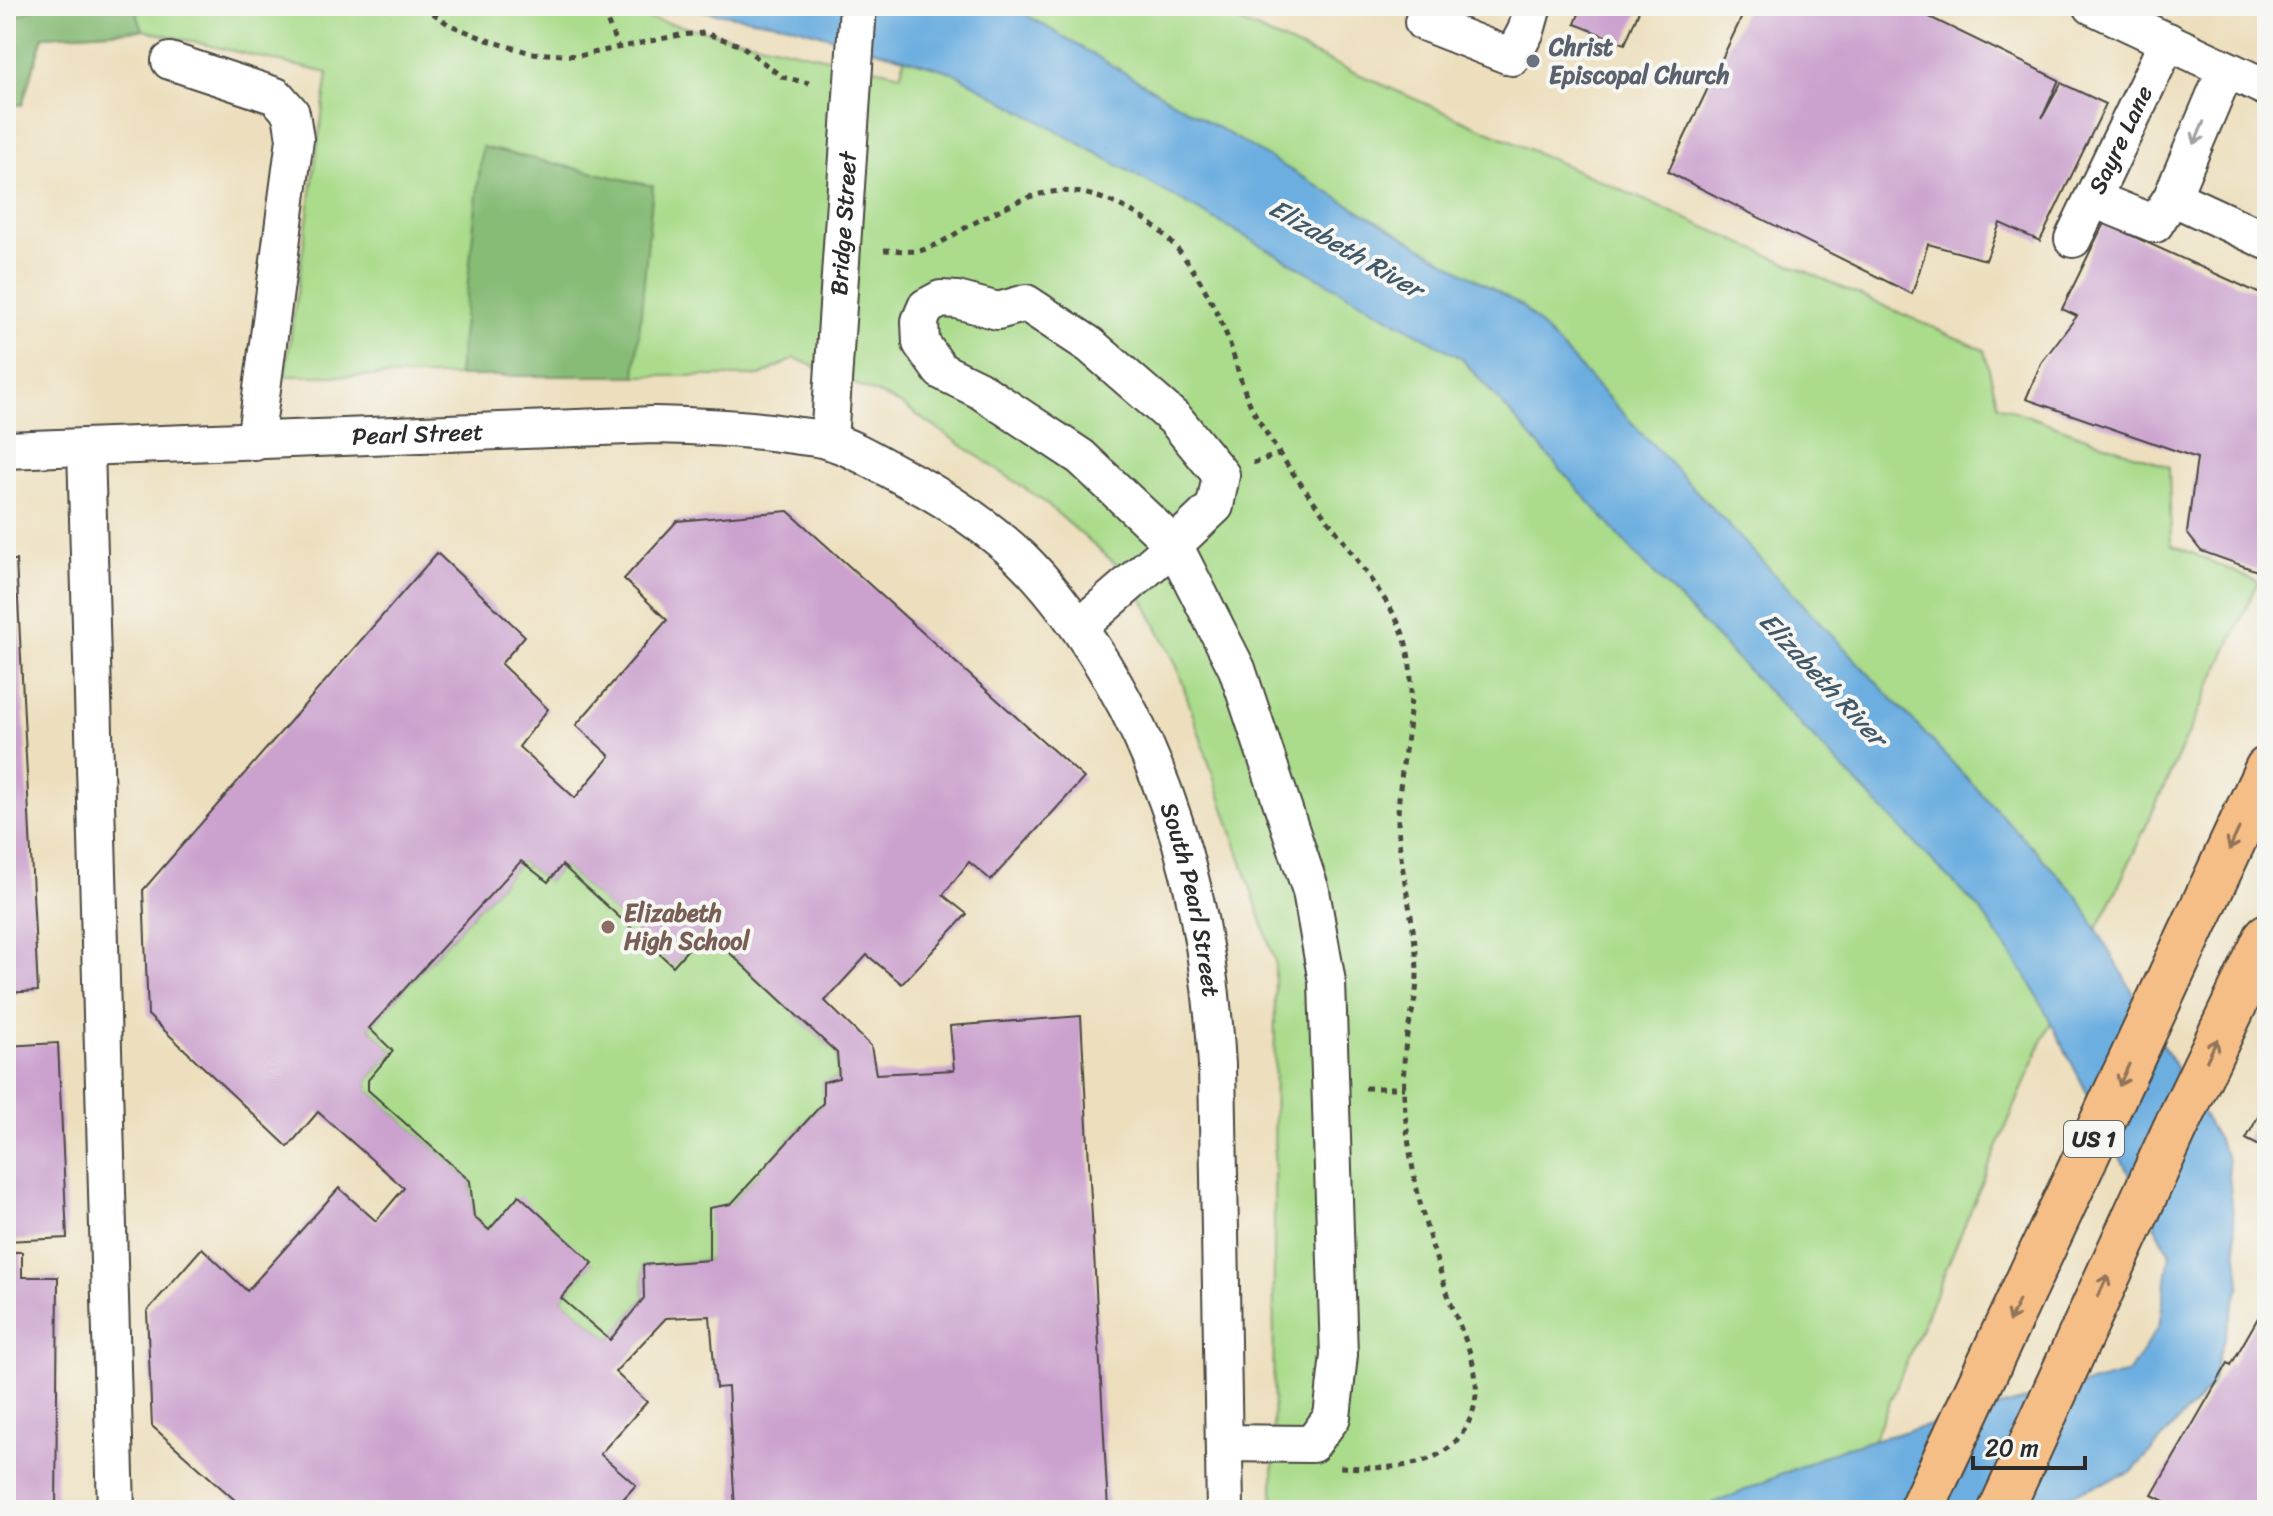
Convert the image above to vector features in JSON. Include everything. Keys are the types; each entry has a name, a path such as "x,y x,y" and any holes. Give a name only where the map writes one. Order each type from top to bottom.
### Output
{"highway":[{"name":"US 1","path":"1921,1510 2267,769"},
{"name":"US 1","path":"2001,1510 2267,936"}],"street":[{"name":"Bridge Street","path":"829,441 858,6"},
{"path":"1423,22 1512,57 1526,31 1533,6"},
{"path":"2092,6 2161,28 2226,69 2267,88"},
{"name":"Sayre Lane","path":"2073,239 2093,199 2161,28"},
{"path":"170,61 276,96 291,113 295,139 255,442"},
{"path":"2093,199 2155,224 2172,197 2226,69"},
{"path":"2172,197 2267,241"},
{"path":"1079,627 1174,545 1215,506 1221,475 1175,419 1090,345 1026,303 998,311 941,299 926,307 920,321 921,343 941,371 978,389 1081,457 1174,545 1237,669 1311,891 1327,982 1339,1355 1332,1417 1312,1444 1224,1443"},
{"name":"Pearl Street","path":"6,450 654,425 739,427 829,441"},
{"name":"South Pearl Street","path":"829,441 925,488 977,522 1020,558 1079,627 1112,679 1156,768 1179,835 1196,903 1214,1010 1225,1510"},
{"path":"86,448 121,1504"}],"path":[{"path":"6,10 20,6"},
{"path":"423,6 448,24 531,53 578,56 680,35 705,33 742,46 782,77 809,83"},
{"path":"592,6 604,13 618,48"}],"green space":[{"path":"6,6 591,6 901,74 915,6 1204,6 1984,350 1998,405 2169,467 2171,544 2258,582 2118,887 2047,1030 1844,1510 1273,1510 1275,961 1176,664 1133,579 1042,500 901,404 795,358 760,376 285,376 328,73 143,30 43,36 22,105 6,104"},
{"path":"38,6 134,6 143,30 43,36 22,105 6,104 6,22"},
{"path":"482,147 653,186 635,376 458,376"},
{"path":"521,861 548,882 562,865 673,965 705,930 837,1053 839,1078 823,1082 823,1103 731,1204 709,1260 643,1266 644,1298 610,1340 561,1298 592,1263 489,1230 474,1217 470,1181 368,1090 368,1080 393,1051 369,1028"}],"water":[{"name":"Elizabeth River","path":"673,6 1011,6 1522,306 2077,895 2227,1156 2240,1284 2210,1387 2131,1473 2066,1496 2001,1510 1699,1510 1843,1448 2128,1373 2159,1327 2170,1254 2031,984 1981,911 1639,558 1461,358 952,72 789,25"}],"building":[{"path":"1582,6 1641,6 1625,44 1575,24"},
{"path":"1747,6 1907,6 2059,80 2042,118 2061,83 2106,104 2040,241 2000,223 1986,260 1928,244 1912,294 1668,172"},
{"path":"2104,223 2267,297 2267,553 2260,572 2201,551 2187,533 2197,458 2026,399 2041,363 2077,316 2062,309"},
{"path":"788,511 1084,778 991,880 969,862 943,895 967,914 902,984 867,955 825,1001 871,1046 876,1074 954,1070 950,1026 1081,1016 1108,1510 735,1510 728,1387 716,1388 710,1316 666,1318 615,1372 647,1402 600,1454 636,1485 613,1510 246,1510 152,1426 147,1311 202,1248 247,1291 339,1188 376,1221 404,1188 318,1112 288,1147 148,1015 143,890 437,553 525,636 501,664 548,709 519,747 575,798 610,756 576,725 667,620 624,579 677,521","holes":["521,861 548,882 562,865 673,966 705,930 837,1053 839,1078 823,1082 823,1103 731,1204 709,1208 709,1260 643,1265 644,1298 610,1340 561,1298 593,1263 519,1195 489,1230 474,1217 470,1181 368,1090 368,1080 393,1051 369,1028"]},
{"path":"6,560 16,560 38,991 6,993"},
{"path":"58,1043 67,1238 6,1241 6,1046"},
{"path":"2267,1100 2267,1150 2246,1139"},
{"path":"6,1252 22,1252 22,1277 58,1277 56,1510 6,1510"},
{"path":"2267,1302 2267,1510 2161,1510 2166,1502 2152,1495"}],"place":[{"name":"Christ Episcopal Church","path":"1533,61"},
{"name":"Elizabeth High School","path":"608,927"}]}
